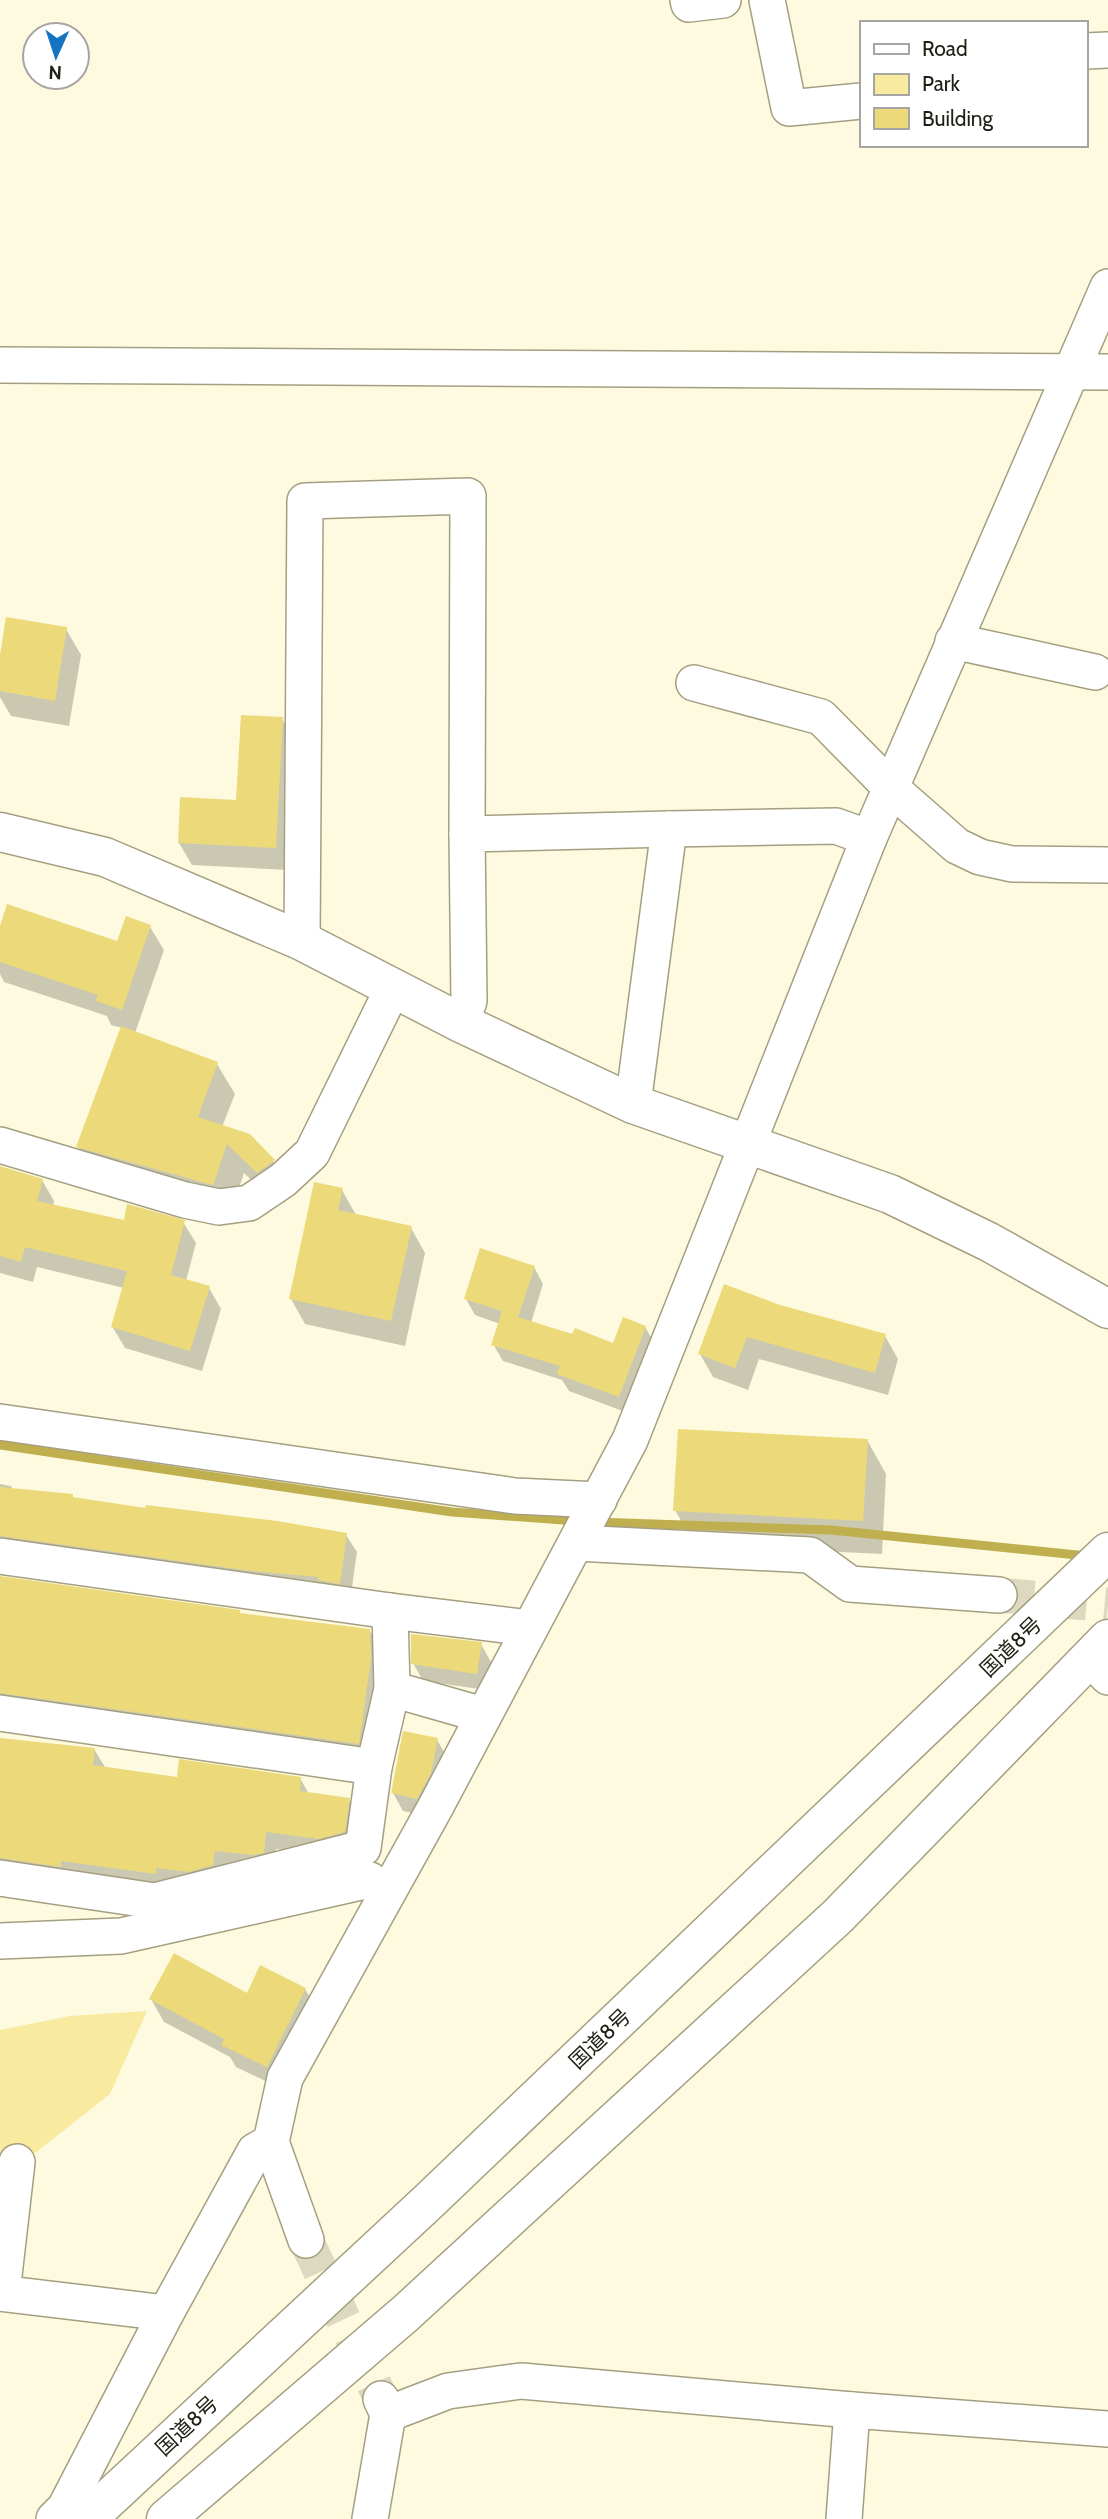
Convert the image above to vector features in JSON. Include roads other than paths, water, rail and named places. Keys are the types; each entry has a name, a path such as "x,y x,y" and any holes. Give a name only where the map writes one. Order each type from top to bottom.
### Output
{"main road":[{"path":"0,832 105,857 302,942 461,1023 632,1104 748,1142 890,1194 989,1242 1108,1309"},
{"name":"国道8号","path":"87,2519 428,2203 1108,1552"},
{"path":"166,2519 406,2313 838,1916 1102,1658"}],"street":[{"path":"688,0 689,4 723,0"},
{"path":"767,0 789,108 860,101"},
{"path":"1087,51 1108,51"},
{"path":"306,2239 271,2142 285,2078 630,1440 869,838 1108,287"},
{"path":"0,365 1108,372"},
{"path":"302,942 305,501 468,496 469,1001 461,1023"},
{"path":"953,641 1095,672"},
{"path":"694,682 821,717 892,789 957,846 980,857 1012,864 1108,865"},
{"path":"467,834 836,826 869,838"},
{"path":"632,1104 669,829"},
{"path":"0,1145 185,1200 219,1207 249,1203 283,1181 312,1153 393,988"},
{"path":"0,1422 515,1496 598,1500"},
{"path":"576,1543 810,1555 850,1584 999,1595"},
{"path":"0,1556 530,1628"},
{"path":"0,1878 156,1901 363,1848 374,1767 392,1689 390,1611"},
{"path":"392,1689 483,1715"},
{"path":"0,1713 374,1767"},
{"path":"0,1941 121,1936 370,1880"},
{"path":"54,2519 65,2508 255,2151 271,2142"},
{"path":"17,2162 1,2293 166,2314"},
{"path":"370,2519 385,2407 448,2391 522,2381 1108,2429"},
{"path":"844,2519 852,2410"}],"waterway":[{"path":"0,1445 452,1512 578,1521"},
{"path":"595,1522 831,1530 1087,1556"}],"tunnel":[{"path":"999,1595 1108,1605"},
{"path":"306,2240 381,2399"}]}
